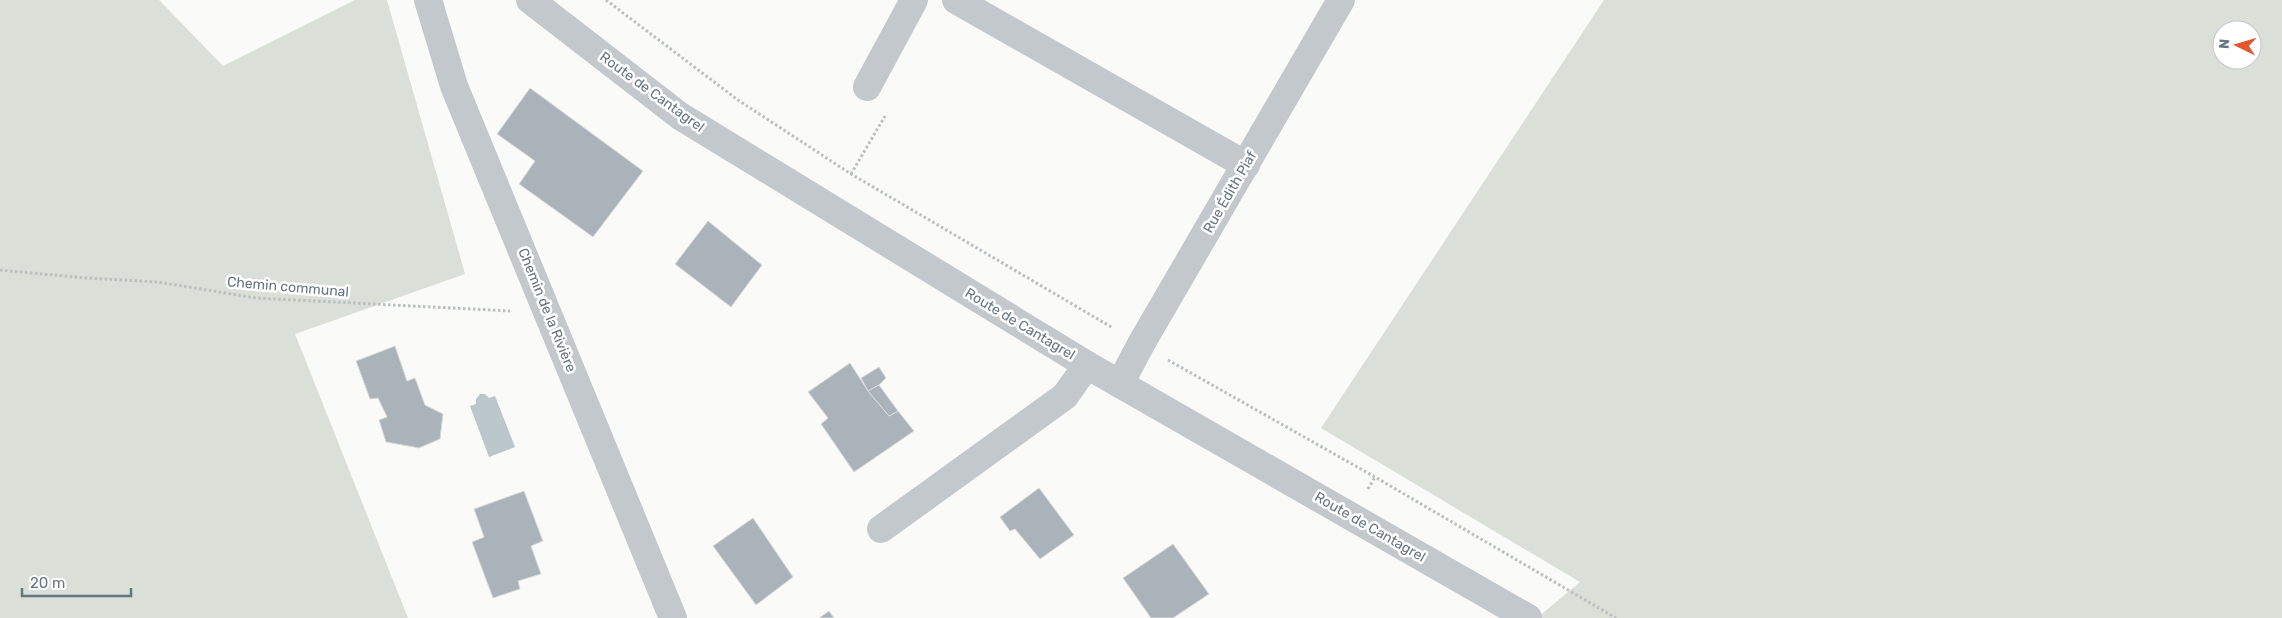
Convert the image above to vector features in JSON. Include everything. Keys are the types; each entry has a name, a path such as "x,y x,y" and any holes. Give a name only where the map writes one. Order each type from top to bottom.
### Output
{"street":[{"name":"Chemin de la Rivière","path":"428,0 454,86 673,618"},
{"name":"Route de Cantagrel","path":"530,0 680,116 1087,365 1528,618"},
{"path":"867,87 914,0"},
{"path":"956,0 1246,165"},
{"name":"Rue Édith Piaf","path":"1120,384 1141,344 1341,0"},
{"path":"881,529 1065,396 1087,365"}],"path":[{"path":"606,0 738,100 851,174 1616,618"},
{"name":"Chemin communal","path":"0,270 158,282 256,298 504,311 546,308"}],"shaded area":[{"path":"0,0 159,0 223,66 355,0 387,0 465,274 295,334 408,618 0,618"},
{"path":"1604,0 2282,0 2282,618 1537,618 1580,582 1321,428"},
{"path":"480,394 485,394 489,398 495,396 515,447 489,457 470,406 476,404 476,399"}],"building":[{"path":"530,88 643,171 593,237 519,184 535,161 497,134"},
{"path":"708,221 762,265 731,307 675,264"},
{"path":"395,346 407,381 415,378 425,405 443,414 440,439 419,448 386,442 379,420 387,417 378,398 370,399 356,361"},
{"path":"850,363 868,391 889,416 898,411 914,431 854,472 821,424 828,418 808,392"},
{"path":"879,367 886,378 879,385 868,391 861,378"},
{"path":"879,385 898,411 889,416 868,391"},
{"path":"1039,488 1074,535 1040,559 1015,529 1010,531 1000,517"},
{"path":"524,491 543,541 531,546 541,574 518,581 520,589 493,598 472,542 484,537 474,509"},
{"path":"753,518 793,577 756,605 713,546"},
{"path":"1173,544 1209,594 1173,618 1151,618 1123,578"},
{"path":"829,611 834,618 819,618"}]}
